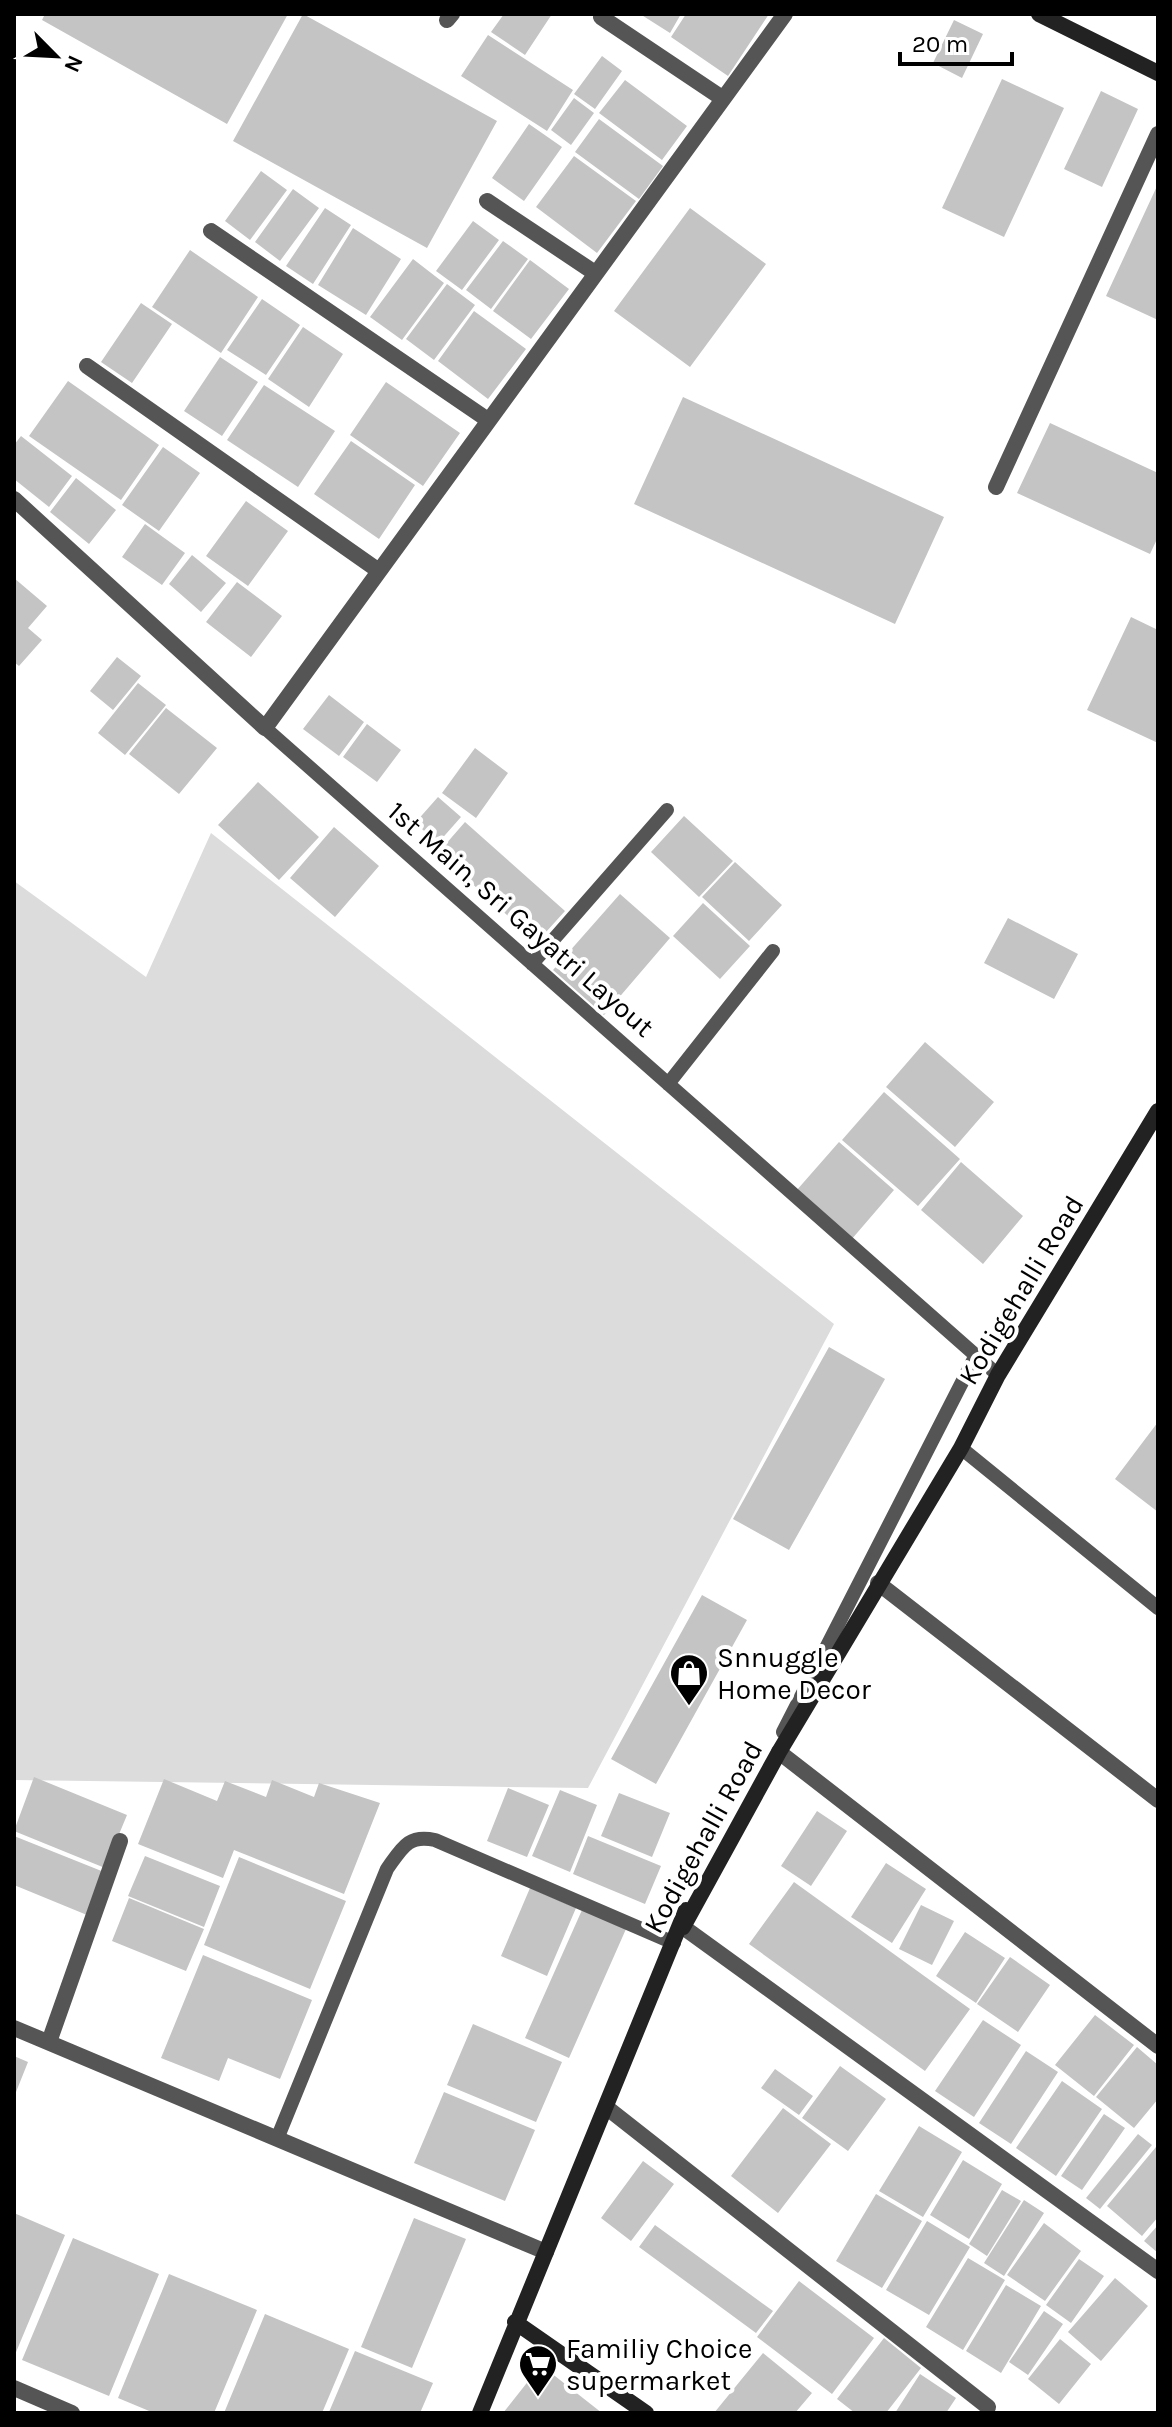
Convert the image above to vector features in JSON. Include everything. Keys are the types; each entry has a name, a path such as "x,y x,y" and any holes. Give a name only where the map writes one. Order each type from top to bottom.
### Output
{"street":[{"path":"265,728 785,14"},
{"path":"1039,14 1158,73"},
{"path":"601,17 722,98"},
{"path":"996,487 1158,134"},
{"path":"487,201 595,273"},
{"path":"211,231 488,420"},
{"path":"87,366 379,571"},
{"name":"1st Main, Sri Gayatri Layout","path":"14,499 265,728"},
{"name":"Kodigehalli Road","path":"683,1927 779,1752 961,1448 998,1375 1158,1112"},
{"path":"878,1583 1158,1800"},
{"path":"779,1752 1158,2046"},
{"path":"49,2042 120,1841"},
{"name":"Kodigehalli Road","path":"480,2413 686,1910 683,1927"},
{"path":"683,1927 1158,2271"},
{"path":"14,2028 546,2252"},
{"path":"606,2107 988,2407"},
{"path":"515,2322 646,2413"},
{"path":"14,2388 72,2413"}],"lane":[{"name":"1st Main, Sri Gayatri Layout","path":"265,728 998,1375"},
{"path":"532,964 667,810"},
{"path":"668,1084 773,951"},
{"path":"683,1927 976,1355"},
{"path":"961,1448 1158,1608"},
{"path":"277,2139 387,1869 406,1841 420,1837 435,1840 674,1943"}],"shaded area":[{"path":"211,833 834,1324 588,1788 14,1780 14,881 146,977"}],"building":[{"path":"45,14 288,14 227,124 42,20"},
{"path":"303,14 497,121 427,248 233,141"},
{"path":"504,14 552,14 525,55 491,32"},
{"path":"640,14 681,14 670,33"},
{"path":"686,14 769,14 728,76 671,37"},
{"path":"954,20 983,34 962,78 933,63"},
{"path":"488,35 573,90 547,131 461,76"},
{"path":"602,56 622,71 595,109 574,94"},
{"path":"1002,79 1064,108 1004,237 942,208"},
{"path":"625,80 687,126 662,160 599,113"},
{"path":"1101,91 1138,109 1102,187 1064,169"},
{"path":"574,98 594,113 571,145 551,130"},
{"path":"599,119 663,166 639,199 575,152"},
{"path":"529,124 562,147 524,201 492,178"},
{"path":"574,156 636,201 597,253 536,207"},
{"path":"261,171 287,190 250,240 225,221"},
{"path":"1158,184 1158,320 1106,296"},
{"path":"293,189 319,208 280,261 255,242"},
{"path":"325,208 351,225 313,284 286,266"},
{"path":"690,208 766,264 690,367 614,311"},
{"path":"473,221 499,240 462,290 436,271"},
{"path":"353,228 401,259 366,315 318,285"},
{"path":"503,241 528,259 491,309 466,290"},
{"path":"190,250 258,297 221,353 152,307"},
{"path":"413,259 444,283 402,340 370,317"},
{"path":"530,260 569,289 531,339 493,311"},
{"path":"447,284 475,305 434,360 406,339"},
{"path":"262,299 300,325 266,375 227,350"},
{"path":"141,303 172,324 132,383 101,362"},
{"path":"474,311 526,349 488,399 438,361"},
{"path":"303,327 343,354 309,407 268,379"},
{"path":"220,357 258,382 222,436 184,411"},
{"path":"68,381 159,445 121,500 29,436"},
{"path":"386,382 460,433 423,486 350,435"},
{"path":"264,385 335,431 298,487 227,440"},
{"path":"683,397 944,517 895,624 634,504"},
{"path":"1050,423 1158,473 1158,537 1150,554 1017,493"},
{"path":"21,436 72,476 49,507 14,479 14,445"},
{"path":"351,441 415,485 379,539 314,494"},
{"path":"163,447 200,473 159,531 122,505"},
{"path":"76,478 116,510 89,544 50,512"},
{"path":"246,501 288,531 248,586 206,556"},
{"path":"145,524 185,553 162,585 122,557"},
{"path":"192,555 226,583 201,612 169,584"},
{"path":"14,578 47,606 28,628 42,640 19,666 14,662"},
{"path":"237,582 282,616 251,657 206,622"},
{"path":"1131,617 1158,630 1158,743 1087,710"},
{"path":"117,657 141,676 113,710 90,691"},
{"path":"138,683 166,705 125,755 98,733"},
{"path":"329,695 364,722 339,756 303,729"},
{"path":"166,708 217,748 179,794 129,754"},
{"path":"367,724 401,750 377,782 343,757"},
{"path":"475,748 508,773 476,818 442,793"},
{"path":"258,782 319,837 279,880 218,825"},
{"path":"438,797 461,817 438,843 415,823"},
{"path":"684,816 733,861 699,897 651,852"},
{"path":"465,822 565,911 537,942 438,853"},
{"path":"334,827 379,866 335,917 290,878"},
{"path":"735,862 782,905 749,941 702,897"},
{"path":"620,894 670,938 604,1015 553,970"},
{"path":"703,903 750,946 720,979 673,936"},
{"path":"1008,918 1078,954 1054,999 984,963"},
{"path":"925,1042 994,1102 955,1147 886,1087"},
{"path":"884,1092 960,1159 918,1206 842,1140"},
{"path":"839,1142 894,1190 851,1240 796,1191"},
{"path":"961,1162 1023,1216 983,1264 921,1210"},
{"path":"829,1347 885,1379 789,1550 733,1519"},
{"path":"1158,1422 1158,1512 1115,1479"},
{"path":"702,1595 747,1620 656,1784 611,1759"},
{"path":"34,1777 127,1815 105,1868 14,1831"},
{"path":"164,1779 217,1801 225,1781 266,1797 272,1780 314,1797 319,1783 380,1803 344,1894 234,1850 223,1878 138,1844"},
{"path":"508,1788 549,1805 527,1857 487,1841"},
{"path":"560,1790 597,1805 570,1872 532,1856"},
{"path":"619,1793 670,1813 652,1857 601,1836"},
{"path":"817,1811 847,1831 811,1886 781,1866"},
{"path":"14,1836 104,1872 87,1915 14,1885"},
{"path":"588,1836 661,1866 645,1904 573,1874"},
{"path":"145,1856 220,1886 204,1927 128,1896"},
{"path":"239,1857 346,1901 310,1989 204,1945"},
{"path":"886,1863 926,1889 892,1943 851,1917"},
{"path":"794,1882 970,2009 925,2071 749,1944"},
{"path":"530,1888 576,1908 547,1976 501,1956"},
{"path":"129,1898 204,1929 186,1971 112,1941"},
{"path":"921,1905 954,1921 932,1965 899,1949"},
{"path":"582,1910 626,1929 569,2058 525,2038"},
{"path":"965,1932 1005,1958 976,2003 936,1976"},
{"path":"203,1955 312,2000 280,2079 228,2058 219,2081 161,2058"},
{"path":"1010,1957 1050,1985 1018,2032 977,2004"},
{"path":"1095,2015 1134,2045 1094,2096 1055,2065"},
{"path":"983,2020 1021,2045 974,2117 935,2091"},
{"path":"473,2024 562,2062 536,2122 447,2085"},
{"path":"1137,2047 1158,2065 1158,2099 1134,2128 1096,2097"},
{"path":"1026,2051 1058,2072 1011,2144 979,2123"},
{"path":"14,2056 28,2062 14,2097"},
{"path":"840,2066 886,2099 848,2151 802,2118"},
{"path":"775,2069 813,2096 799,2115 761,2088"},
{"path":"1062,2081 1102,2109 1056,2176 1016,2148"},
{"path":"444,2092 535,2130 505,2201 414,2163"},
{"path":"783,2108 831,2144 778,2213 731,2176"},
{"path":"1104,2114 1125,2128 1082,2190 1061,2176"},
{"path":"919,2126 962,2152 923,2217 879,2191"},
{"path":"1138,2134 1152,2145 1100,2209 1086,2198"},
{"path":"1156,2147 1158,2217 1142,2236 1107,2206"},
{"path":"963,2160 1002,2184 969,2239 930,2215"},
{"path":"643,2161 674,2184 631,2241 601,2218"},
{"path":"1002,2190 1021,2201 987,2256 969,2244"},
{"path":"876,2194 922,2221 882,2288 836,2261"},
{"path":"1024,2200 1044,2213 1004,2276 984,2263"},
{"path":"14,2213 65,2235 14,2357"},
{"path":"414,2218 466,2239 412,2368 361,2347"},
{"path":"927,2221 970,2247 929,2315 886,2290"},
{"path":"1044,2223 1081,2251 1045,2301 1007,2275"},
{"path":"655,2225 773,2311 756,2333 639,2247"},
{"path":"1158,2225 1158,2253 1144,2241"},
{"path":"73,2238 159,2274 109,2396 22,2360"},
{"path":"968,2258 1005,2280 963,2350 926,2327"},
{"path":"1079,2259 1104,2276 1071,2323 1046,2305"},
{"path":"169,2274 257,2310 214,2413 154,2413 118,2398"},
{"path":"1115,2278 1148,2306 1101,2361 1068,2332"},
{"path":"799,2281 874,2338 832,2394 757,2337"},
{"path":"1006,2285 1041,2306 1001,2373 966,2351"},
{"path":"1044,2311 1063,2324 1028,2375 1009,2362"},
{"path":"265,2314 349,2349 322,2413 224,2413"},
{"path":"884,2338 921,2368 886,2413 855,2413 837,2399"},
{"path":"1060,2339 1091,2364 1059,2404 1028,2379"},
{"path":"355,2351 433,2383 420,2413 329,2412"},
{"path":"763,2353 812,2393 795,2413 714,2413"},
{"path":"541,2365 602,2413 503,2413"},
{"path":"920,2374 956,2398 946,2413 895,2413"}],"place":[{"name":"Snnuggle Home Decor","path":"689,1707"},
{"name":"Familiy Choice supermarket","path":"538,2398"}]}
